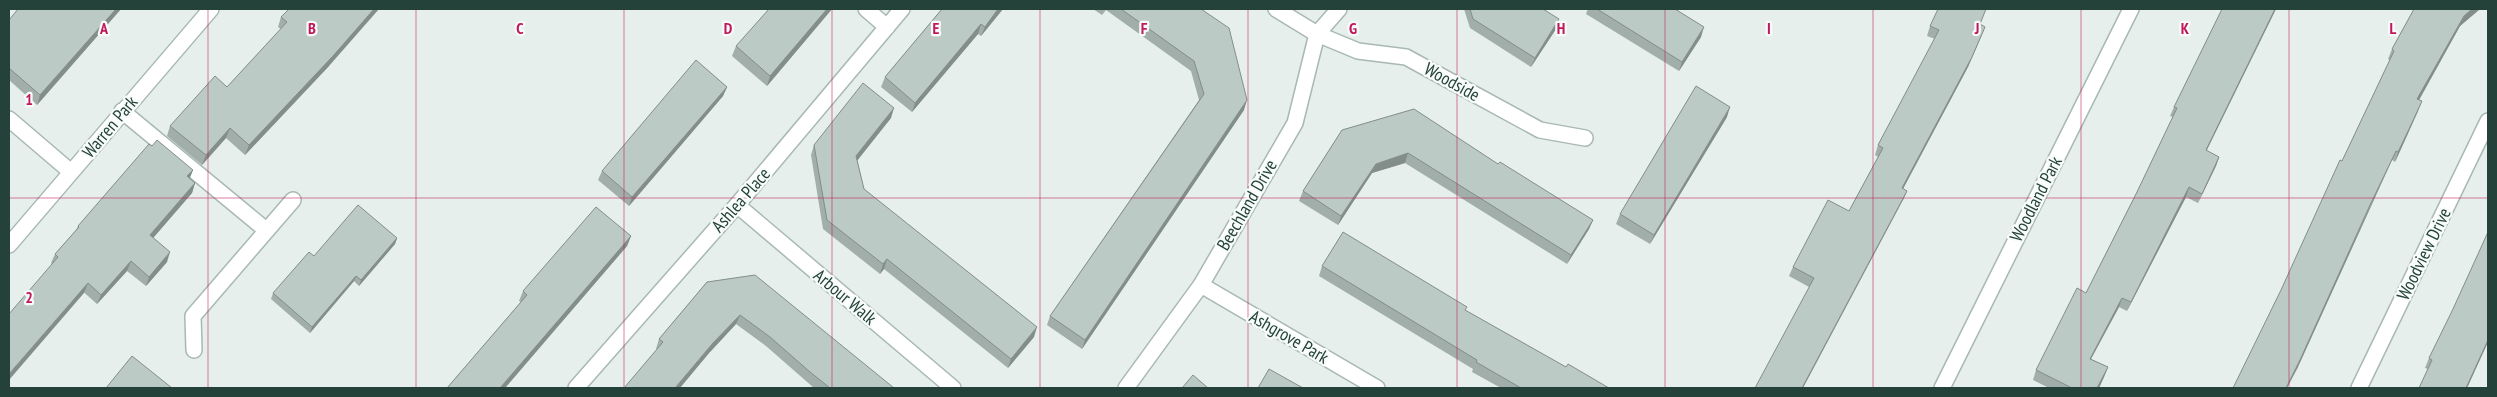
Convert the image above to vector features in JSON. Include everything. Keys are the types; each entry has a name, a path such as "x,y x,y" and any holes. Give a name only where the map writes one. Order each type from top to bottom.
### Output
{"street":[{"name":"Warren Park","path":"9,246 122,111 211,9"},
{"path":"866,9 887,27"},
{"name":"Ashlea Place","path":"576,388 737,206 902,9"},
{"name":"Woodside","path":"1276,9 1317,34 1358,51 1406,57 1540,130 1585,138"},
{"name":"Beechland Drive","path":"1126,388 1201,285 1295,123 1317,34 1339,9"},
{"name":"Woodland Park","path":"1942,388 2130,9"},
{"path":"122,111 266,230"},
{"path":"9,119 71,172"},
{"name":"Woodview Drive","path":"2359,388 2488,121"},
{"path":"194,350 194,316 293,200"},
{"name":"Arbour Walk","path":"737,206 953,388"},
{"name":"Ashgrove Park","path":"1201,285 1377,388"}],"building":[{"path":"18,9 116,9 40,95 9,68 9,20"},
{"path":"289,9 374,9 333,56 249,145 230,128 206,155 170,126 215,76 227,87 287,22 281,17"},
{"path":"769,9 827,9 770,76 736,46"},
{"path":"942,9 998,9 985,27 981,24 915,103 885,77"},
{"path":"1121,9 1201,9 1229,28 1247,100 1085,340 1050,316 1204,94 1194,61"},
{"path":"1470,9 1543,9 1559,19 1535,58 1473,19"},
{"path":"1597,9 1675,9 1704,27 1682,62"},
{"path":"1938,9 1986,9 1980,24 1985,27 1972,57 1902,188 1907,191 1802,388 1755,388 1814,278 1793,267 1828,200 1849,211 1883,148 1878,145 1939,30 1930,26"},
{"path":"2222,9 2275,9 2206,150 2219,157 2202,194 2189,187 2131,302 2122,298 2090,359 2108,367 2097,388 2072,388 2036,370 2077,288 2086,293 2137,192 2177,108 2174,107"},
{"path":"2414,9 2472,9 2464,16 2417,99 2422,101 2370,205 2286,388 2233,388 2281,290 2340,160 2342,161 2394,51 2392,49"},
{"path":"696,60 727,87 632,197 602,171"},
{"path":"863,83 894,108 856,156 864,189 1037,327 1011,359 887,259 883,264 827,220 814,145"},
{"path":"1696,86 1730,107 1654,235 1620,214"},
{"path":"1414,109 1498,164 1500,162 1593,220 1571,255 1408,153 1376,164 1341,216 1303,191 1342,130"},
{"path":"157,140 193,170 187,176 195,183 150,235 170,252 149,277 131,261 101,295 88,283 9,374 9,314 58,257 55,254 78,226 149,144 152,146"},
{"path":"358,205 397,238 361,280 356,276 312,327 273,293 309,252 314,256"},
{"path":"596,207 631,236 500,388 447,388 527,295 523,291"},
{"path":"1343,232 1467,307 1465,310 1566,367 1568,364 1609,388 1521,388 1476,362 1477,360 1322,266"},
{"path":"2488,232 2488,340 2466,388 2419,388 2432,360 2429,358"},
{"path":"755,275 894,388 830,388 770,337 740,315 713,343 675,388 624,388 663,342 659,339 707,282"},
{"path":"132,356 172,388 106,388"},
{"path":"1269,369 1303,388 1258,388"},
{"path":"1193,375 1208,388 1182,388"}]}
